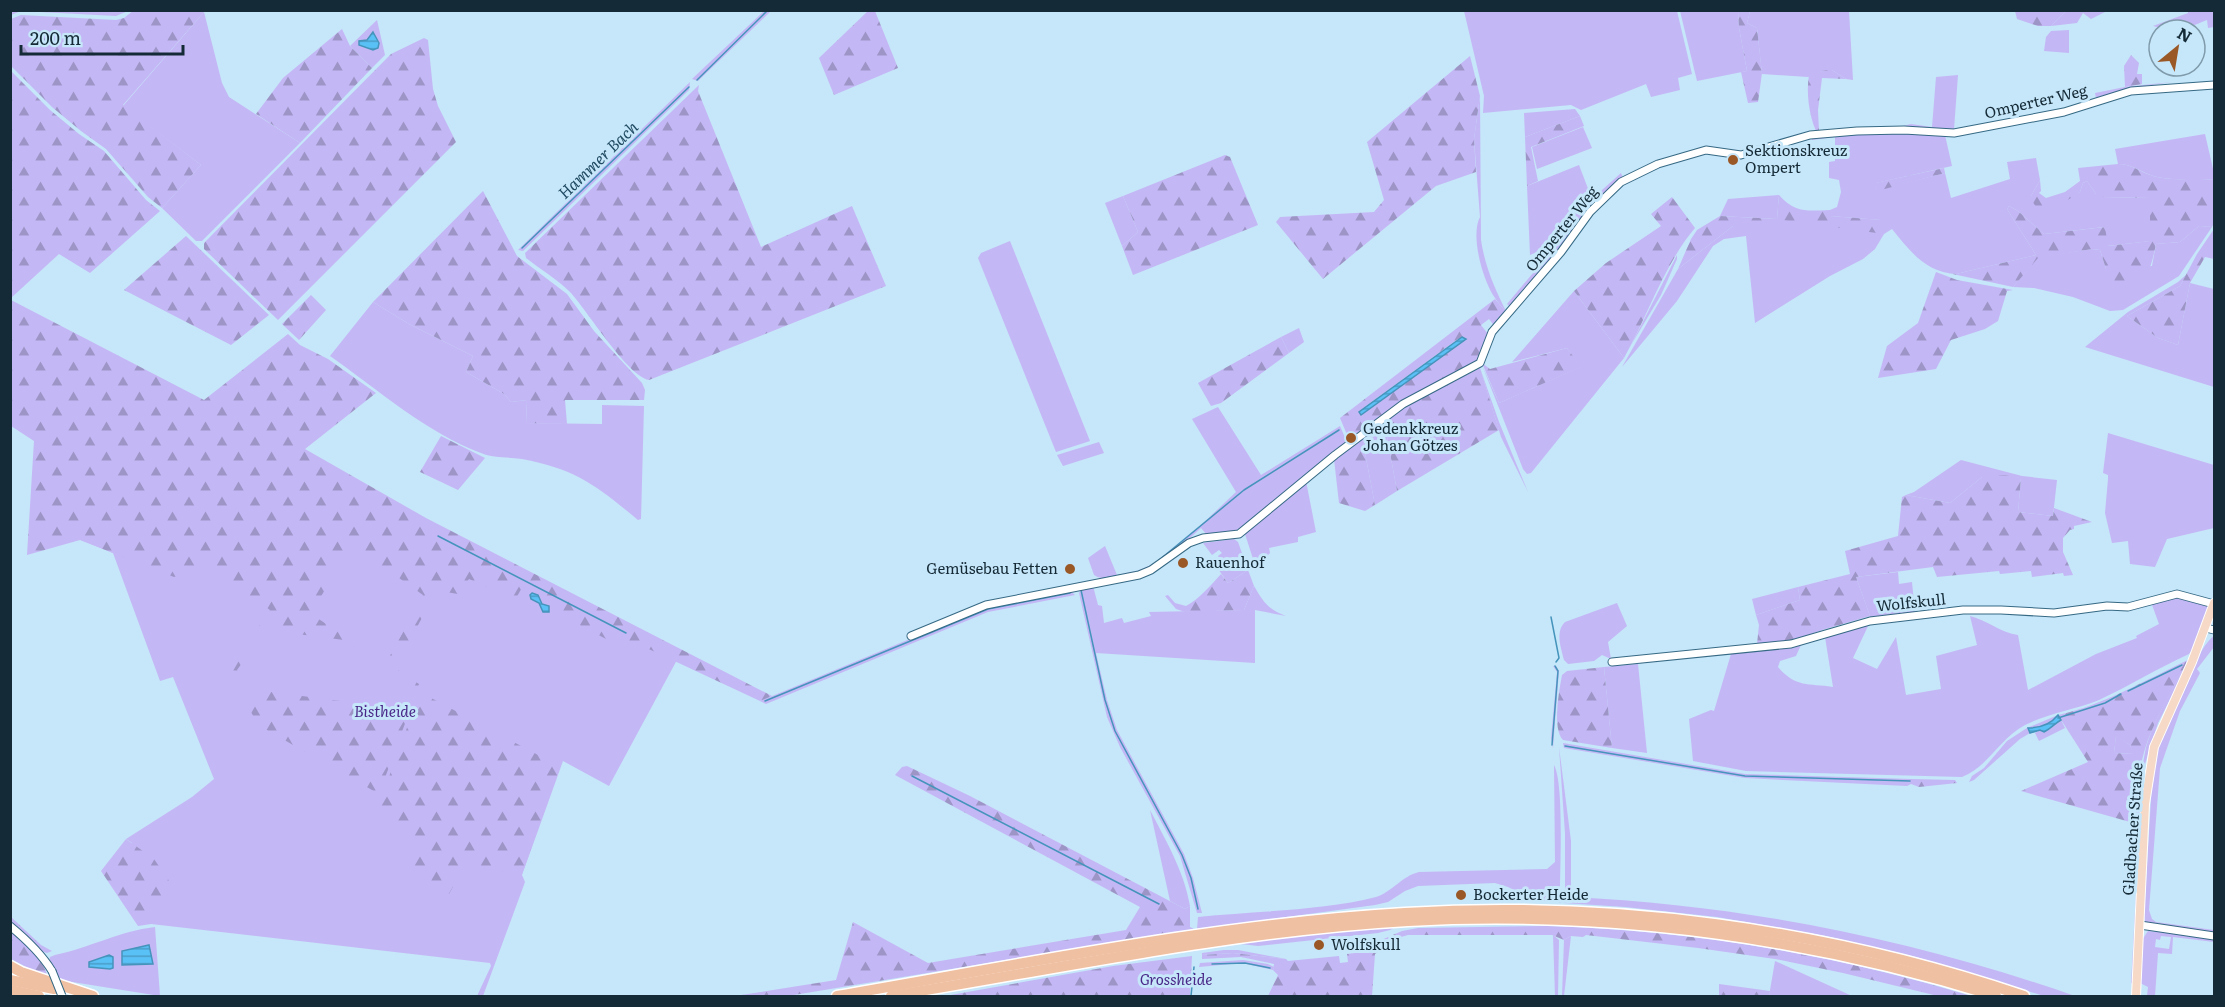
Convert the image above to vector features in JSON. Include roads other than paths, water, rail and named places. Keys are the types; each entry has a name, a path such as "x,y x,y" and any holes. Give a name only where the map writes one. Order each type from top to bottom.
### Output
{"highway":[{"path":"837,996 1047,960 1301,922 1407,913 1510,910 1654,917 1752,930 1871,952 1937,969 2024,996"},
{"path":"891,996 1148,953 1302,931 1398,922 1490,919 1609,922 1750,938 1870,961 1996,996"},
{"path":"10,966 21,972 92,996"},
{"path":"10,980 92,996"},
{"path":"10,990 39,996"}],"main road":[{"name":"Gladbacher Straße","path":"2136,996 2145,804 2154,747 2210,629 2214,603"}],"street":[{"name":"Omperter Weg","path":"912,636 986,605 1139,575 1189,543 1203,538 1239,534 1335,455 1403,404 1480,363 1492,332 1561,252 1590,212 1621,182 1640,171 1706,150 1740,155 1810,135 1857,131 1954,133 2064,112 2131,92 2214,85"},
{"name":"Wolfskull","path":"1612,662 1791,644 1870,621 1963,610 2054,613 2107,606 2128,607 2176,594 2214,603"},
{"path":"2140,925 2214,936"},
{"path":"10,926 44,957 62,996"}],"water":[{"path":"373,32 379,43 378,48 373,50 359,45 359,41 367,40"},
{"path":"1462,337 1466,339 1361,415 1359,412"},
{"path":"532,593 538,595 542,604 549,606 549,612 543,612 539,603 531,599"},
{"path":"2058,715 2061,720 2044,732 2040,730 2030,733 2028,728 2044,725"},
{"path":"149,945 153,964 122,965 122,951"},
{"path":"109,955 113,957 113,968 89,967 89,962"}],"waterway":[{"name":"Hammer Bach","path":"697,80 768,10"},
{"name":"Hammer Bach","path":"522,248 689,87"},
{"path":"1158,561 1244,490 1339,430"},
{"path":"438,536 626,633"},
{"path":"1101,579 1121,575"},
{"path":"1081,590 1105,700 1115,731 1182,855 1191,878 1198,909"},
{"path":"765,701 988,609 1070,593"},
{"path":"1551,617 1559,658 1556,662"},
{"path":"2128,691 2182,665"},
{"path":"1552,745 1558,671 1555,666"},
{"path":"2058,718 2105,703 2121,694"},
{"path":"1565,746 1745,776 1910,781"},
{"path":"912,776 1159,904"},
{"path":"1212,964 1245,963 1270,968"},
{"path":"1191,996 1194,967"}],"place":[{"name":"Sektionskreuz Ompert","path":"1733,160"},
{"name":"Gedenkkreuz Johan Götzes","path":"1351,438"},
{"name":"Rauenhof","path":"1183,563"},
{"name":"Gemüsebau Fetten","path":"1070,569"},
{"name":"Bockerter Heide","path":"1461,895"},
{"name":"Wolfskull","path":"1319,945"}],"park label":[{"name":"Bistheide","path":"385,712"},
{"name":"Grossheide","path":"1176,980"}]}
